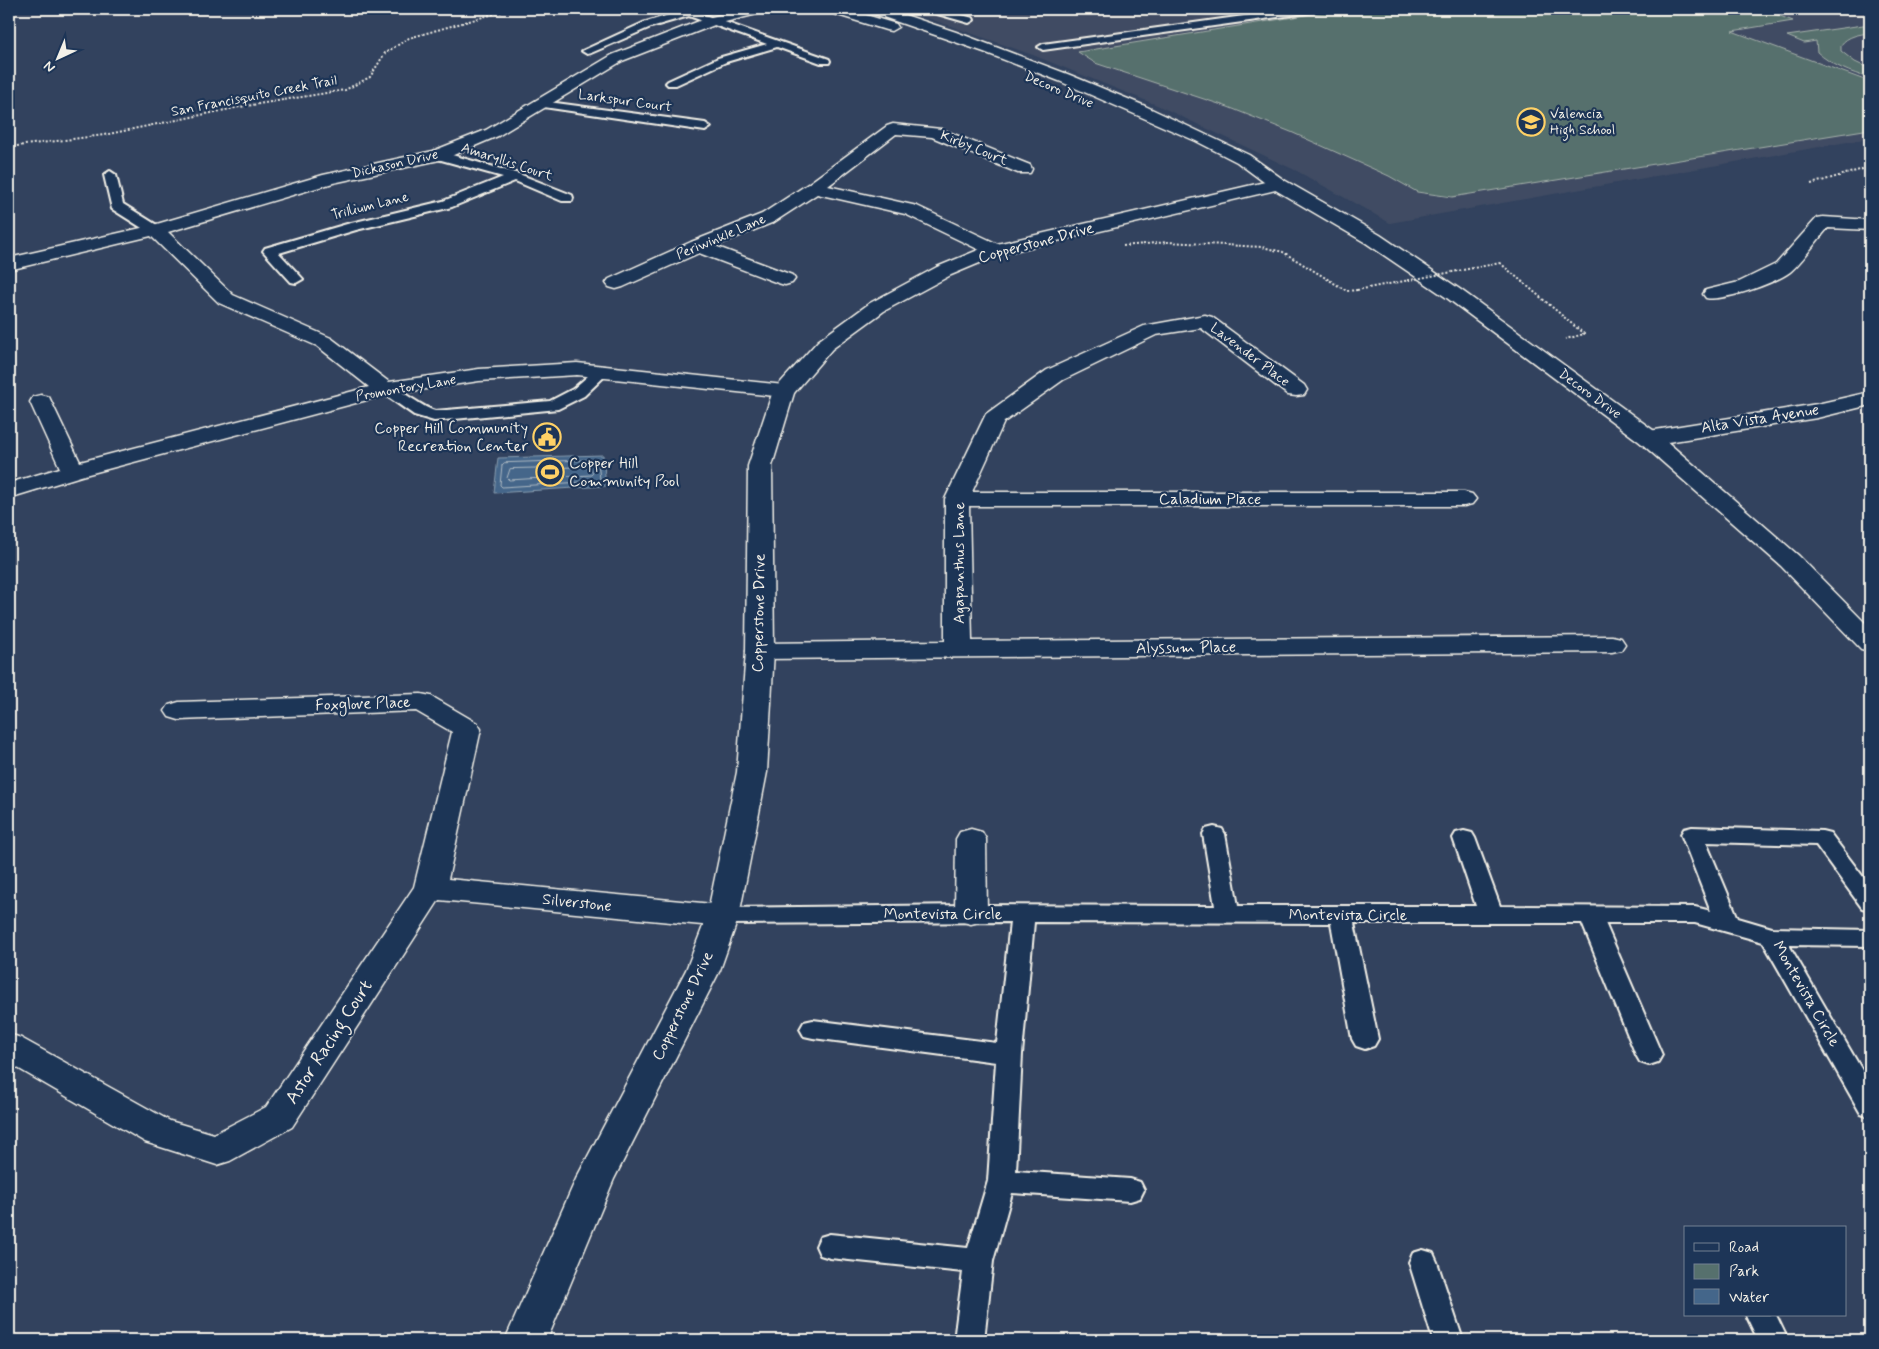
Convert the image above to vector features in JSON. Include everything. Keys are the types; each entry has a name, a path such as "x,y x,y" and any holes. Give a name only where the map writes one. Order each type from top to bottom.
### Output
{"street":[{"name":"Dickason Drive","path":"9,264 155,230 329,179 438,155 492,133 617,58 707,15 760,9"},
{"name":"Decoro Drive","path":"833,9 954,48 1023,75 1168,139"},
{"name":"Decoro Drive","path":"874,9 941,31 1068,78 1128,103 1197,136 1265,172 1278,184 1373,239 1446,289 1649,438 1790,561 1870,643"},
{"name":"Kirby Court","path":"892,129 935,132 1024,169"},
{"name":"Periwinkle Lane","path":"616,283 698,246 768,218 814,188 892,129"},
{"name":"Decoro Drive","path":"1246,179 1278,184"},
{"name":"Copperstone Drive","path":"526,1340 595,1179 704,970 723,916 752,772 760,651 760,466 784,390 825,345 877,306 944,271 995,250 1278,184"},
{"path":"814,188 911,210 995,250"},
{"path":"1713,294 1746,286 1783,268 1823,222 1870,225"},
{"path":"155,230 226,299 324,342 385,388"},
{"path":"698,246 785,279"},
{"name":"Lavender Place","path":"1205,321 1296,390"},
{"name":"Agapanthus Lane","path":"959,650 957,499 994,419 1055,375 1151,330 1205,321"},
{"name":"Promontory Lane","path":"9,492 73,471 385,388 479,375 577,369 784,390"},
{"name":"Alta Vista Avenue","path":"1649,438 1817,411 1870,399"},
{"path":"41,402 73,471"},
{"name":"Caladium Place","path":"957,499 1464,500"},
{"name":"Alyssum Place","path":"760,651 1612,644"},
{"name":"Foxglove Place","path":"179,711 420,702 467,729 430,888"},
{"path":"971,838 971,913"},
{"name":"Silverstone","path":"430,888 723,916"},
{"name":"Astor Racing Court","path":"9,1047 158,1132 218,1150 279,1117 430,888"}],"lane":[{"path":"930,9 969,20 962,26 941,31"},
{"path":"1043,47 1313,9"},
{"path":"688,12 707,15"},
{"path":"587,51 647,25 688,12 707,15 825,61"},
{"path":"672,83 722,60 778,44"},
{"name":"Larkspur Court","path":"541,104 705,128"},
{"name":"Amaryllis Court","path":"438,155 515,177 567,198"},
{"path":"110,175 118,206 155,230"},
{"name":"Trillium Lane","path":"296,279 270,251 352,226 448,204 515,177"},
{"path":"385,388 420,412 441,416 552,406 564,402 585,389 601,372"},
{"path":"1214,834 1228,915"},
{"path":"1728,924 1692,834 1822,838 1870,902"},
{"path":"1464,838 1491,915"},
{"name":"Montevista Circle","path":"723,916 971,913 1695,915 1772,936 1870,1107"},
{"path":"969,1340 979,1261 1002,1181 1009,1054 1023,914"},
{"path":"1341,915 1365,1039"},
{"path":"1590,915 1648,1056"},
{"path":"1772,936 1870,938"},
{"path":"813,1029 1009,1054"},
{"path":"1002,1181 1130,1190"},
{"path":"830,1246 979,1261"},
{"path":"1423,1262 1448,1340"},
{"path":"1761,1316 1773,1340"}],"path":[{"name":"San Francisquito Creek Trail","path":"9,147 132,130 240,107 345,90 370,77 385,53 409,38 511,9"},
{"path":"1811,184 1870,167"},
{"path":"1115,247 1168,242 1262,247 1283,252 1347,291 1500,263 1584,334 1566,339"}],"shaded area":[{"name":"Valencia High School","path":"902,9 1870,9 1870,138 1390,223 1297,171 1157,105 1033,55"}],"green space":[{"name":"Valencia High School","path":"1343,9 1762,9 1793,21 1732,31 1870,82 1870,129 1452,197 1417,192 1389,176 1291,132 1228,107 1095,63 1078,52"},
{"path":"1870,24 1870,33 1847,39 1841,45 1841,51 1855,62 1870,69 1870,78 1849,71 1829,61 1817,52 1816,41 1804,43 1787,36"}],"water":[{"name":"Copper Hill Community Pool","path":"603,455 606,486 494,493 498,458"}],"place":[{"name":"Valencia High School","path":"1531,122"},
{"name":"Copper Hill Community Recreation Center","path":"547,437"},
{"name":"Copper Hill Community Pool","path":"550,472"}]}
